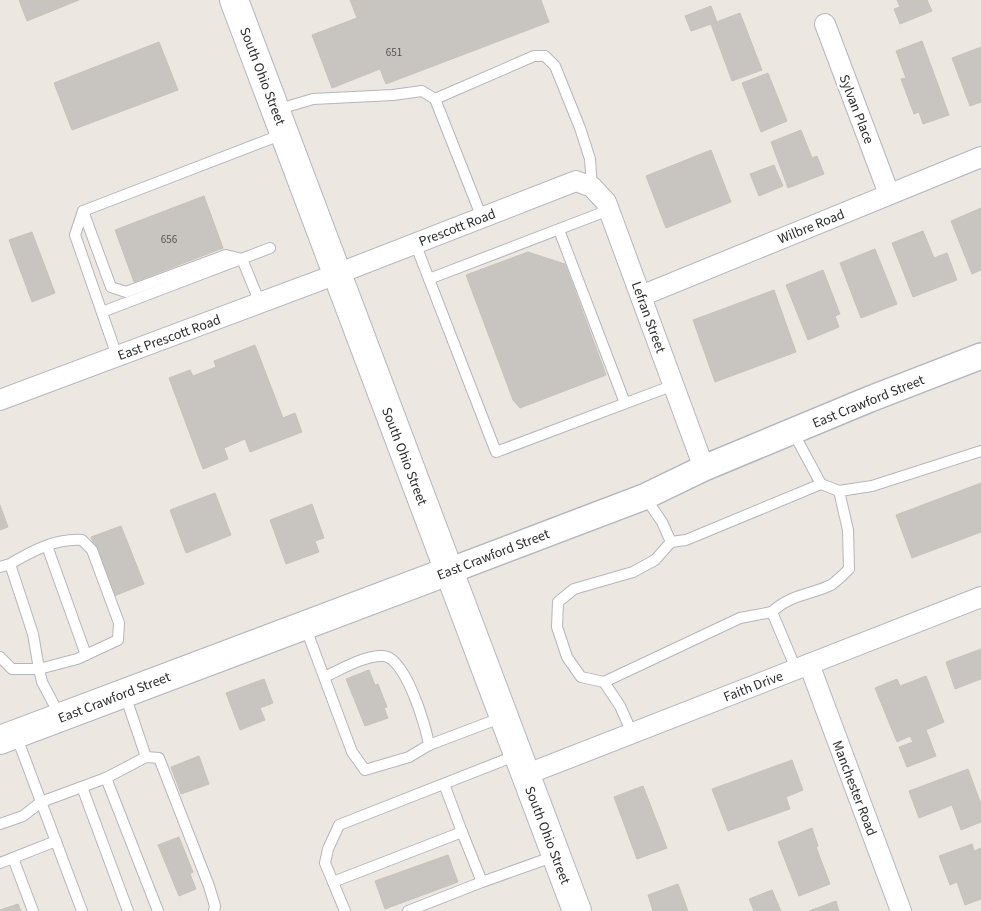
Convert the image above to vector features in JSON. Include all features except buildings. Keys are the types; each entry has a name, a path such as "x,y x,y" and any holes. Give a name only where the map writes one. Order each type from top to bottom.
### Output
{"main road":[{"name":"South Ohio Street","path":"234,0 577,911"},
{"name":"East Crawford Street","path":"8,737 449,571"}],"street":[{"name":"Sylvan Place","path":"825,24 889,194"},
{"name":"Wilbre Road","path":"641,296 981,157"},
{"name":"Lefran Street","path":"584,184 606,202 704,468"},
{"name":"Prescott Road","path":"337,274 482,218 584,184"},
{"name":"East Prescott Road","path":"0,400 337,274"},
{"name":"East Crawford Street","path":"449,571 644,496 704,468 793,431 981,356"},
{"name":"Faith Drive","path":"521,765 632,733 981,597"},
{"name":"Manchester Road","path":"802,667 901,911"}],"lane":[{"path":"435,99 534,56 545,56 555,66 580,128 590,159 584,184"},
{"path":"117,356 74,235 83,211 280,122 313,99 393,95 422,91 435,99 482,218"},
{"path":"429,279 609,210"},
{"path":"83,211 111,287 126,292 226,255 242,259"},
{"path":"559,230 625,403"},
{"path":"415,244 496,452 674,385"},
{"path":"102,312 270,248"},
{"path":"242,259 260,303"},
{"path":"793,431 821,484 839,492 872,486 981,451"},
{"path":"821,484 686,540 672,542 655,560 634,572 574,589 558,602 557,627 567,657 581,677 604,682 740,618 772,612 780,604 794,597 831,585 849,569 848,530 839,492"},
{"path":"644,496 662,522 672,542"},
{"path":"0,567 10,564 34,550 67,539 82,540 92,550 119,622 118,640 77,659 39,669 12,669 0,657"},
{"path":"47,546 86,654"},
{"path":"10,564 33,634 42,682 60,717"},
{"path":"772,612 802,667"},
{"path":"305,625 352,752 365,770 410,757 429,745 503,717"},
{"path":"324,677 364,659 384,655 395,660 406,677 426,728 429,745"},
{"path":"604,682 620,706 632,733"},
{"path":"124,693 146,757"},
{"path":"8,737 41,802 82,911"},
{"path":"0,824 23,816 41,802 106,778 146,757 159,758 209,886 215,906 214,911"},
{"path":"345,911 325,863 328,849 339,825 444,784 521,765"},
{"path":"106,778 158,911"},
{"path":"444,784 482,882"},
{"path":"82,787 128,911"},
{"path":"333,882 462,832"},
{"path":"0,863 56,841"},
{"path":"408,911 556,856"},
{"path":"13,858 32,911"}]}
